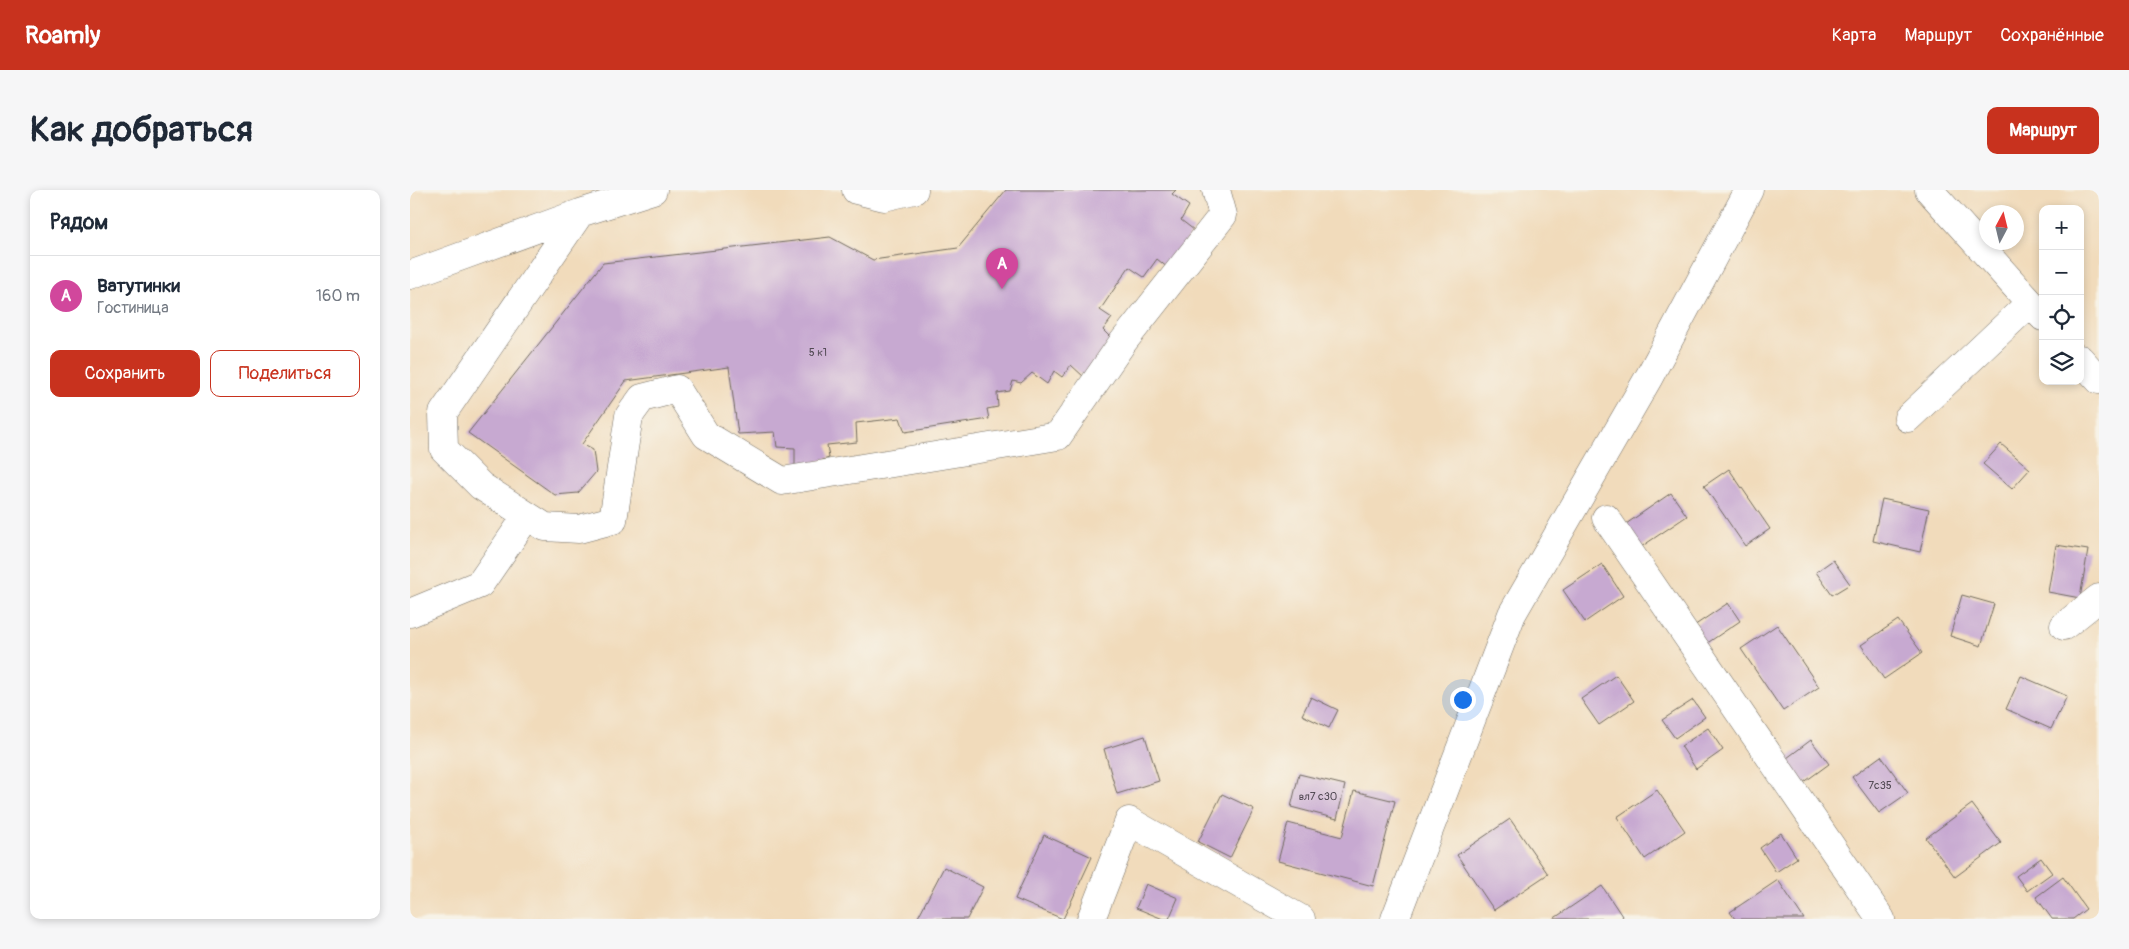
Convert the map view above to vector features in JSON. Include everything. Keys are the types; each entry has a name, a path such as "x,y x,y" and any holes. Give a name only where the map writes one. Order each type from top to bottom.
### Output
{"street":[{"path":"410,274 580,213 653,190"},
{"path":"856,190 884,197 914,190"},
{"path":"580,213 443,413 444,449 481,486 545,527 579,529 613,520 629,416 642,398 677,389 706,435 782,481 1058,436 1123,342 1223,215 1216,190"},
{"path":"1395,919 1512,614 1649,377 1749,190"},
{"path":"1908,418 2036,310 1929,190"},
{"path":"2084,363 2099,380"},
{"path":"410,613 480,584 527,516"},
{"path":"1606,518 1881,919"},
{"path":"2064,626 2099,598"},
{"path":"1090,919 1129,821 1301,919"}],"building":[{"path":"1006,190 1176,190 1172,194 1189,206 1181,220 1194,230 1168,268 1157,259 1144,277 1129,267 1100,310 1112,318 1103,330 1112,339 1084,377 1071,365 1062,377 1054,371 1047,384 1032,373 1021,383 1013,381 1010,391 997,393 998,407 987,409 989,419 905,432 900,418 856,423 857,442 827,445 829,458 795,469 795,448 777,447 775,432 738,434 729,367 626,381 582,444 593,450 596,472 578,493 555,495 468,433 603,263 830,237 873,260 958,248"},
{"path":"2001,444 2030,469 2012,489 1983,464"},
{"path":"1729,469 1770,529 1745,546 1704,486"},
{"path":"1671,493 1687,516 1638,549 1623,526"},
{"path":"1882,499 1929,509 1920,552 1873,541"},
{"path":"2056,545 2088,550 2080,598 2048,592"},
{"path":"1833,560 1850,584 1832,595 1816,572"},
{"path":"1602,564 1623,596 1585,622 1563,590"},
{"path":"1962,595 1994,604 1981,646 1950,636"},
{"path":"1728,603 1740,621 1700,648 1688,630"},
{"path":"1898,620 1922,653 1884,679 1861,645"},
{"path":"1777,625 1819,687 1783,711 1741,649"},
{"path":"1616,675 1634,701 1599,725 1581,699"},
{"path":"2021,676 2067,696 2051,729 2006,709"},
{"path":"1311,697 1338,710 1329,728 1302,715"},
{"path":"1693,700 1705,717 1675,738 1662,720"},
{"path":"1708,728 1723,750 1696,769 1681,746"},
{"path":"1145,736 1159,781 1117,794 1104,749"},
{"path":"1811,740 1829,764 1792,791 1775,767"},
{"path":"1881,756 1908,793 1879,813 1852,777"},
{"path":"1299,774 1345,785 1337,819 1291,807"},
{"path":"1657,790 1685,831 1645,859 1617,817"},
{"path":"1354,791 1395,801 1373,886 1278,861 1288,823 1342,837"},
{"path":"1222,794 1254,809 1230,858 1198,842"},
{"path":"1972,804 2001,843 1955,877 1926,838"},
{"path":"1510,819 1548,874 1494,910 1457,855"},
{"path":"1781,833 1797,858 1776,872 1760,848"},
{"path":"1044,835 1092,857 1063,919 1015,899"},
{"path":"2041,858 2052,873 2027,891 2016,876"},
{"path":"944,867 983,887 967,919 917,919"},
{"path":"2063,877 2086,909 2073,919 2052,919 2036,897"},
{"path":"1778,880 1804,919 1735,919 1730,912"},
{"path":"1146,884 1178,898 1169,919 1163,919 1136,908"},
{"path":"1602,886 1624,919 1553,919"}],"place":[{"name":"Ватутинки","path":"1002,289"}]}
